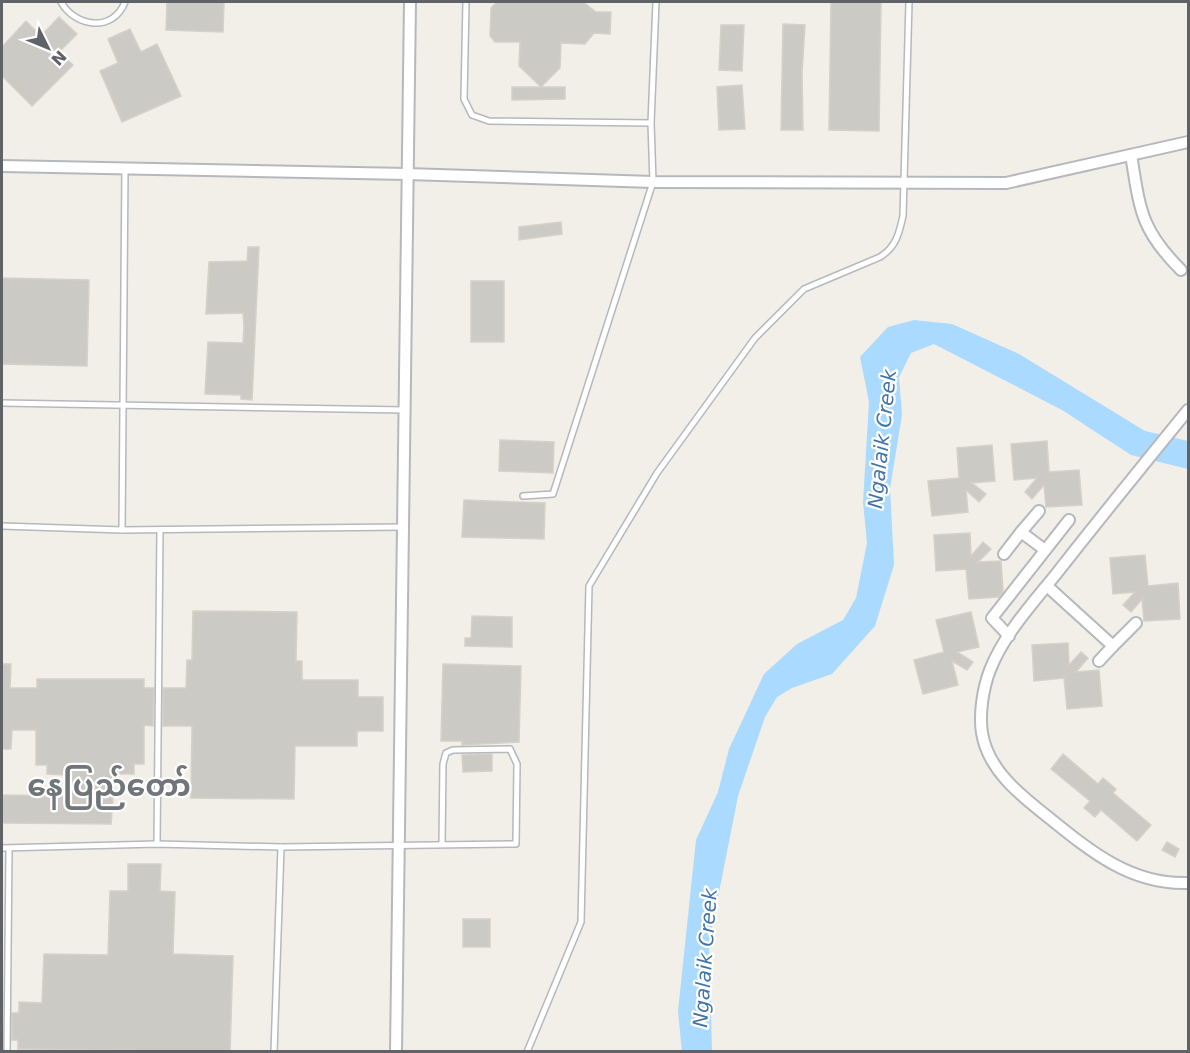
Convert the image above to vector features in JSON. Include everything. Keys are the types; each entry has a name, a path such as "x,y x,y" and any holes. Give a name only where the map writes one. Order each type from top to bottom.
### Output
{"street":[{"path":"396,1052 410,2"},
{"path":"2,166 407,174 653,182 1006,183 1188,142"},
{"path":"1131,155 1140,211 1156,244 1181,270"},
{"path":"1188,410 1119,494 1009,636 990,670 982,706 982,733 989,754 1000,773 1019,794 1108,863 1152,879 1188,883"},
{"path":"1004,554 1039,511"},
{"path":"1009,636 992,618 1069,520"},
{"path":"1021,532 1045,550"},
{"path":"1047,586 1113,646"},
{"path":"1099,661 1136,623"}],"lane":[{"path":"61,2 74,18 96,23 116,15 125,2"},
{"path":"466,2 464,99 472,115 489,121 651,123"},
{"path":"524,496 553,494 653,182 651,123 656,2"},
{"path":"527,1052 581,922 589,586 657,473 755,338 804,289 889,251 898,238 903,216 909,2"},
{"path":"122,530 125,168"},
{"path":"2,403 405,410"},
{"path":"2,526 122,530 403,527"},
{"path":"157,844 160,530"},
{"path":"2,848 157,844 281,846 516,844 517,764 510,749 453,750 446,753 443,764 442,844"},
{"path":"274,1052 281,846"},
{"path":"7,1052 9,849"}],"water":[{"name":"Ngalaik Creek","path":"914,320 952,324 1019,354 1145,431 1188,441 1188,469 1131,455 1062,410 934,344 911,353 899,377 902,415 890,488 894,565 875,626 832,674 792,688 777,697 765,717 738,796 709,943 712,1051 682,1052 678,1011 696,840 718,792 729,749 764,674 797,644 843,620 856,598 867,543 863,502 869,402 860,357 888,327"}],"building":[{"path":"167,2 224,2 223,32 166,30"},
{"path":"497,2 583,2 596,12 611,12 610,34 594,33 585,44 561,43 560,68 541,87 519,66 520,42 495,42 490,36 491,8"},
{"path":"831,2 881,2 879,131 829,130"},
{"path":"59,17 77,34 59,52 73,65 32,106 2,76 2,47 26,21 41,36"},
{"path":"783,24 805,25 802,73 803,130 781,130"},
{"path":"721,25 744,25 742,71 719,70"},
{"path":"130,29 141,52 157,44 181,96 122,122 100,71 118,63 108,39"},
{"path":"742,85 745,129 719,130 717,87"},
{"path":"512,87 565,87 565,99 512,100"},
{"path":"561,222 562,234 519,240 519,227"},
{"path":"248,247 259,247 252,400 241,399 241,395 205,394 208,342 243,343 244,326 243,313 206,314 209,262 247,261"},
{"path":"2,278 89,280 87,366 2,364"},
{"path":"471,281 504,281 504,342 471,342"},
{"path":"500,440 554,442 553,473 499,471"},
{"path":"1047,441 1049,472 1079,470 1082,505 1046,507 1044,485 1032,499 1025,492 1037,478 1014,480 1011,444"},
{"path":"992,445 995,481 972,483 986,494 979,502 966,490 968,512 932,516 928,481 959,478 957,448"},
{"path":"464,500 545,503 544,539 462,537"},
{"path":"970,533 971,556 983,542 991,549 978,562 1001,561 1003,591 999,597 969,599 966,569 936,571 934,535"},
{"path":"1145,555 1148,586 1178,583 1180,619 1144,621 1142,599 1131,612 1123,605 1135,592 1113,594 1110,558"},
{"path":"193,611 297,612 296,661 302,661 302,680 358,680 358,697 383,697 383,731 357,731 357,746 295,746 294,799 191,798 192,726 163,726 163,688 186,688 187,660 192,660"},
{"path":"971,612 979,647 957,652 973,662 967,670 952,661 958,685 923,694 914,660 944,652 936,620"},
{"path":"472,616 512,617 512,647 465,646 465,638 471,638"},
{"path":"1068,643 1069,665 1081,652 1088,658 1076,672 1099,670 1102,706 1067,709 1064,678 1034,681 1032,645"},
{"path":"2,664 11,664 10,688 37,688 37,679 144,679 144,688 154,688 153,726 144,725 144,764 134,764 134,774 115,774 111,824 2,823 2,795 66,796 66,775 47,774 47,765 36,765 36,730 12,730 11,749 2,749"},
{"path":"443,664 521,666 519,742 462,745 462,741 441,741"},
{"path":"492,754 492,771 463,772 462,755"},
{"path":"1063,754 1098,784 1103,778 1116,789 1113,793 1151,825 1137,841 1101,810 1095,817 1084,808 1090,801 1051,769"},
{"path":"1167,842 1179,849 1175,857 1162,850"},
{"path":"128,864 161,864 160,891 175,892 173,954 233,956 230,1052 18,1049 18,1040 12,1040 12,1013 19,1013 19,1002 42,1003 44,954 108,955 110,891 128,891"},
{"path":"463,919 490,919 490,947 463,947"}],"district":[{"name":"နေပြည်တော်","path":"109,786"}]}
